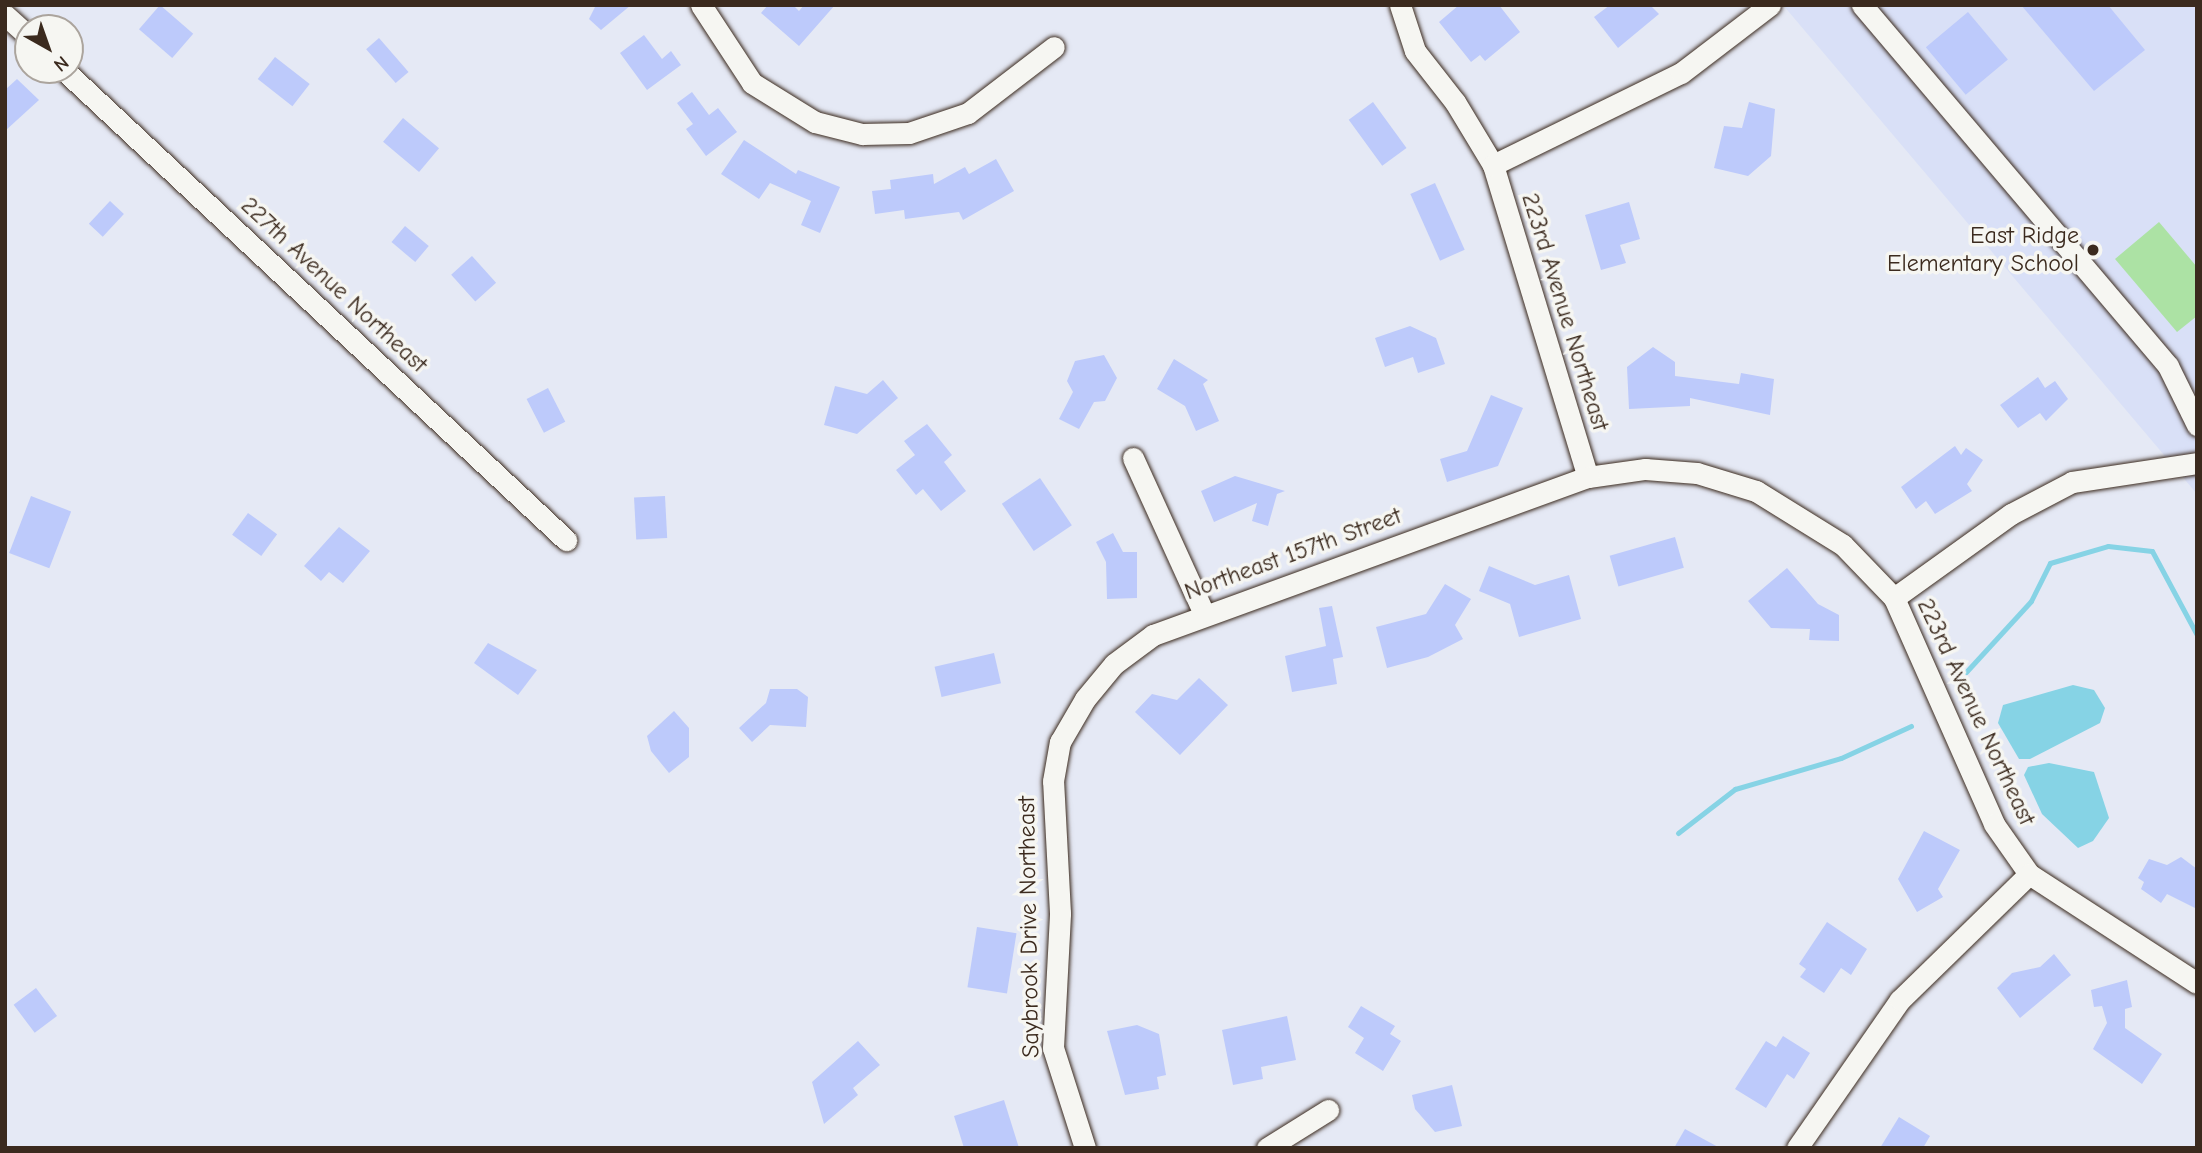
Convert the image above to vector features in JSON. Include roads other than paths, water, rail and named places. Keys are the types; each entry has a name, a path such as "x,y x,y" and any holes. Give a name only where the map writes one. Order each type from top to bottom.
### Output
{"street":[{"path":"701,5 752,83 815,122 862,134 909,134 968,113 1054,47"},
{"name":"223rd Avenue Northeast","path":"1400,5 1415,51 1455,102 1493,165 1588,477 1658,470 1697,473 1756,491 1843,545 1894,598 1994,824 2029,874 2197,983"},
{"path":"1493,165 1669,79 1770,5"},
{"path":"1862,5 2168,366 2197,425"},
{"name":"227th Avenue Northeast","path":"79,84 566,540"},
{"path":"1133,458 1204,614"},
{"path":"1894,598 2011,514 2072,482 2197,463"},
{"name":"Northeast 157th Street","path":"1060,742 1085,699 1114,664 1153,635 1204,614 1588,477"},
{"name":"Saybrook Drive Northeast","path":"1060,742 1053,781 1060,913 1053,1048 1085,1148"},
{"path":"1797,1148 1900,1000 2029,874"},
{"path":"1267,1148 1328,1110"}],"water":[{"path":"2073,685 2094,690 2105,708 2100,723 2030,759 2019,759 1998,723 2003,705"},
{"path":"2049,763 2094,772 2109,818 2093,841 2078,848 2042,814 2024,775 2028,767"}],"waterway":[{"path":"1966,672 2031,601 2050,563 2108,546 2152,551 2197,635"},
{"path":"1678,833 1735,789 1841,758 1911,726"}],"place":[{"name":"East Ridge Elementary School","path":"2093,250"}]}
